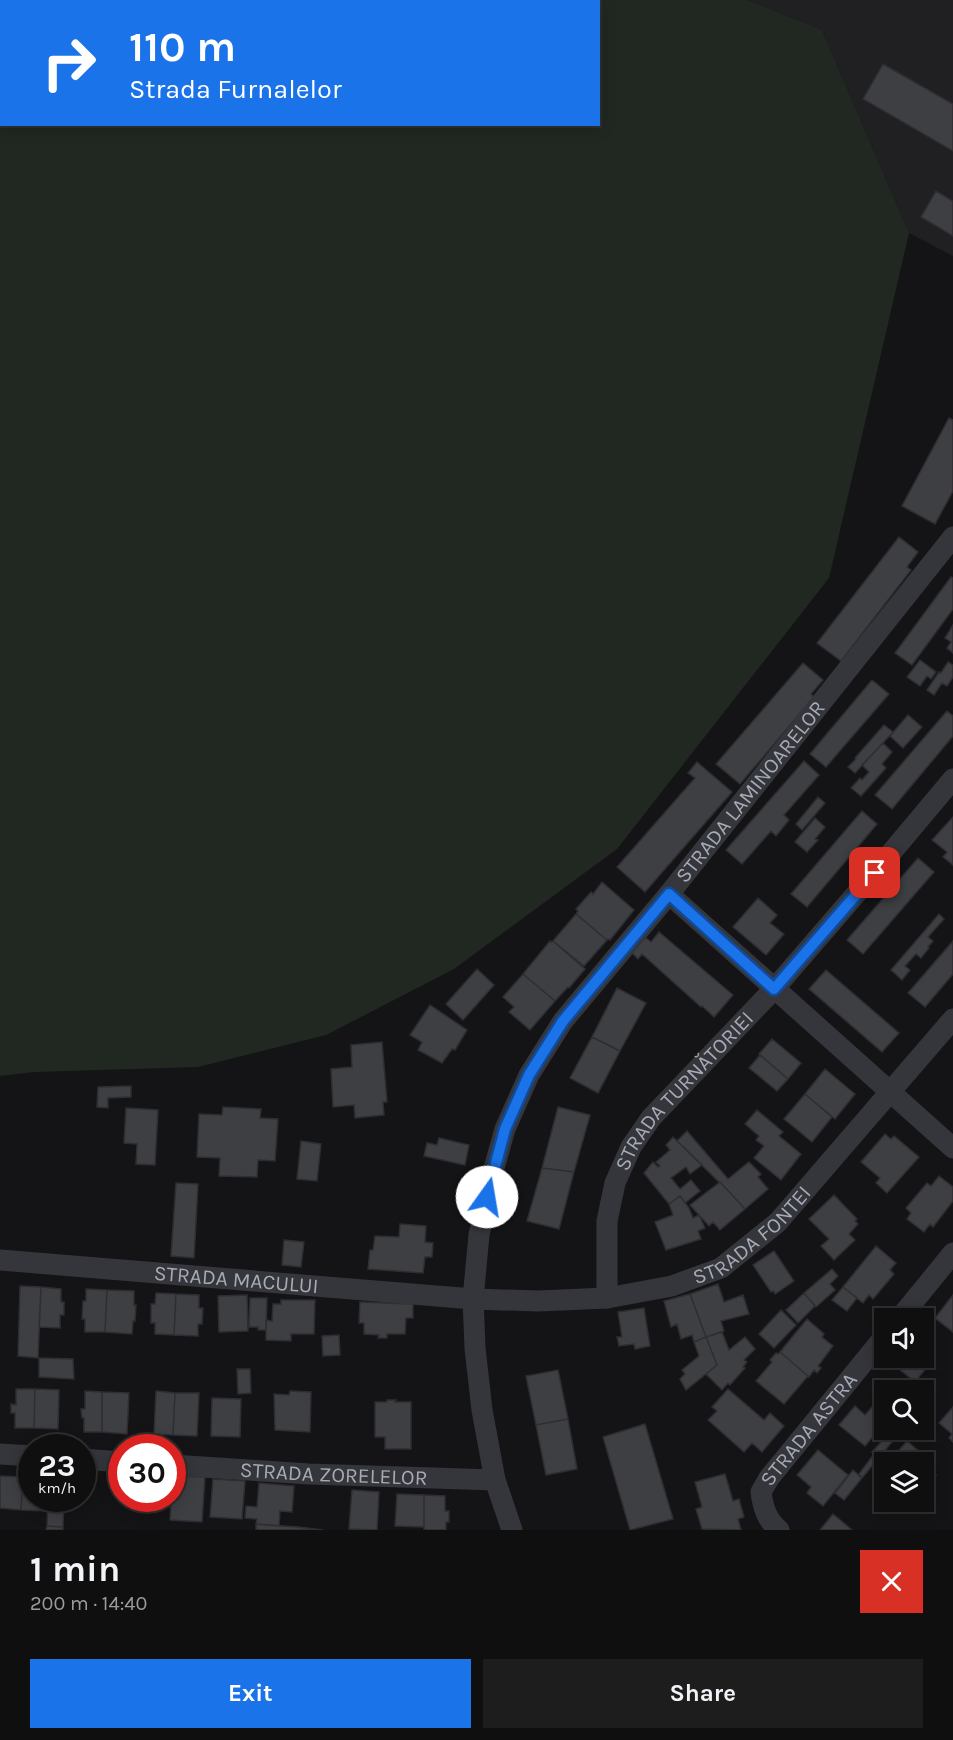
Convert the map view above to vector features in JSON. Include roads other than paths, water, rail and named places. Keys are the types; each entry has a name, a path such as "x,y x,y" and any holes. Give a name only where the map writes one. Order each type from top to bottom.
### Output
{"street":[{"name":"STRADA LAMINOARELOR","path":"512,1530 495,1480 482,1410 472,1299 479,1235 505,1129 529,1075 563,1021 669,894 953,537"},
{"name":"STRADA TURNĂTORIEI","path":"607,1298 607,1221 615,1183 631,1147 651,1118 774,989 953,779"},
{"path":"669,894 953,1148"},
{"name":"STRADA FONTEI","path":"472,1299 538,1301 607,1298 672,1286 721,1268 778,1222 953,1019"},
{"path":"908,1308 953,1253"},
{"name":"STRADA MACULUI","path":"0,1260 472,1299"},
{"name":"STRADA ASTRA","path":"779,1530 772,1524 764,1510 761,1492 769,1478 874,1349"},
{"path":"0,1454 18,1455"},
{"name":"STRADA ZORELELOR","path":"186,1466 309,1474 495,1480"}]}
